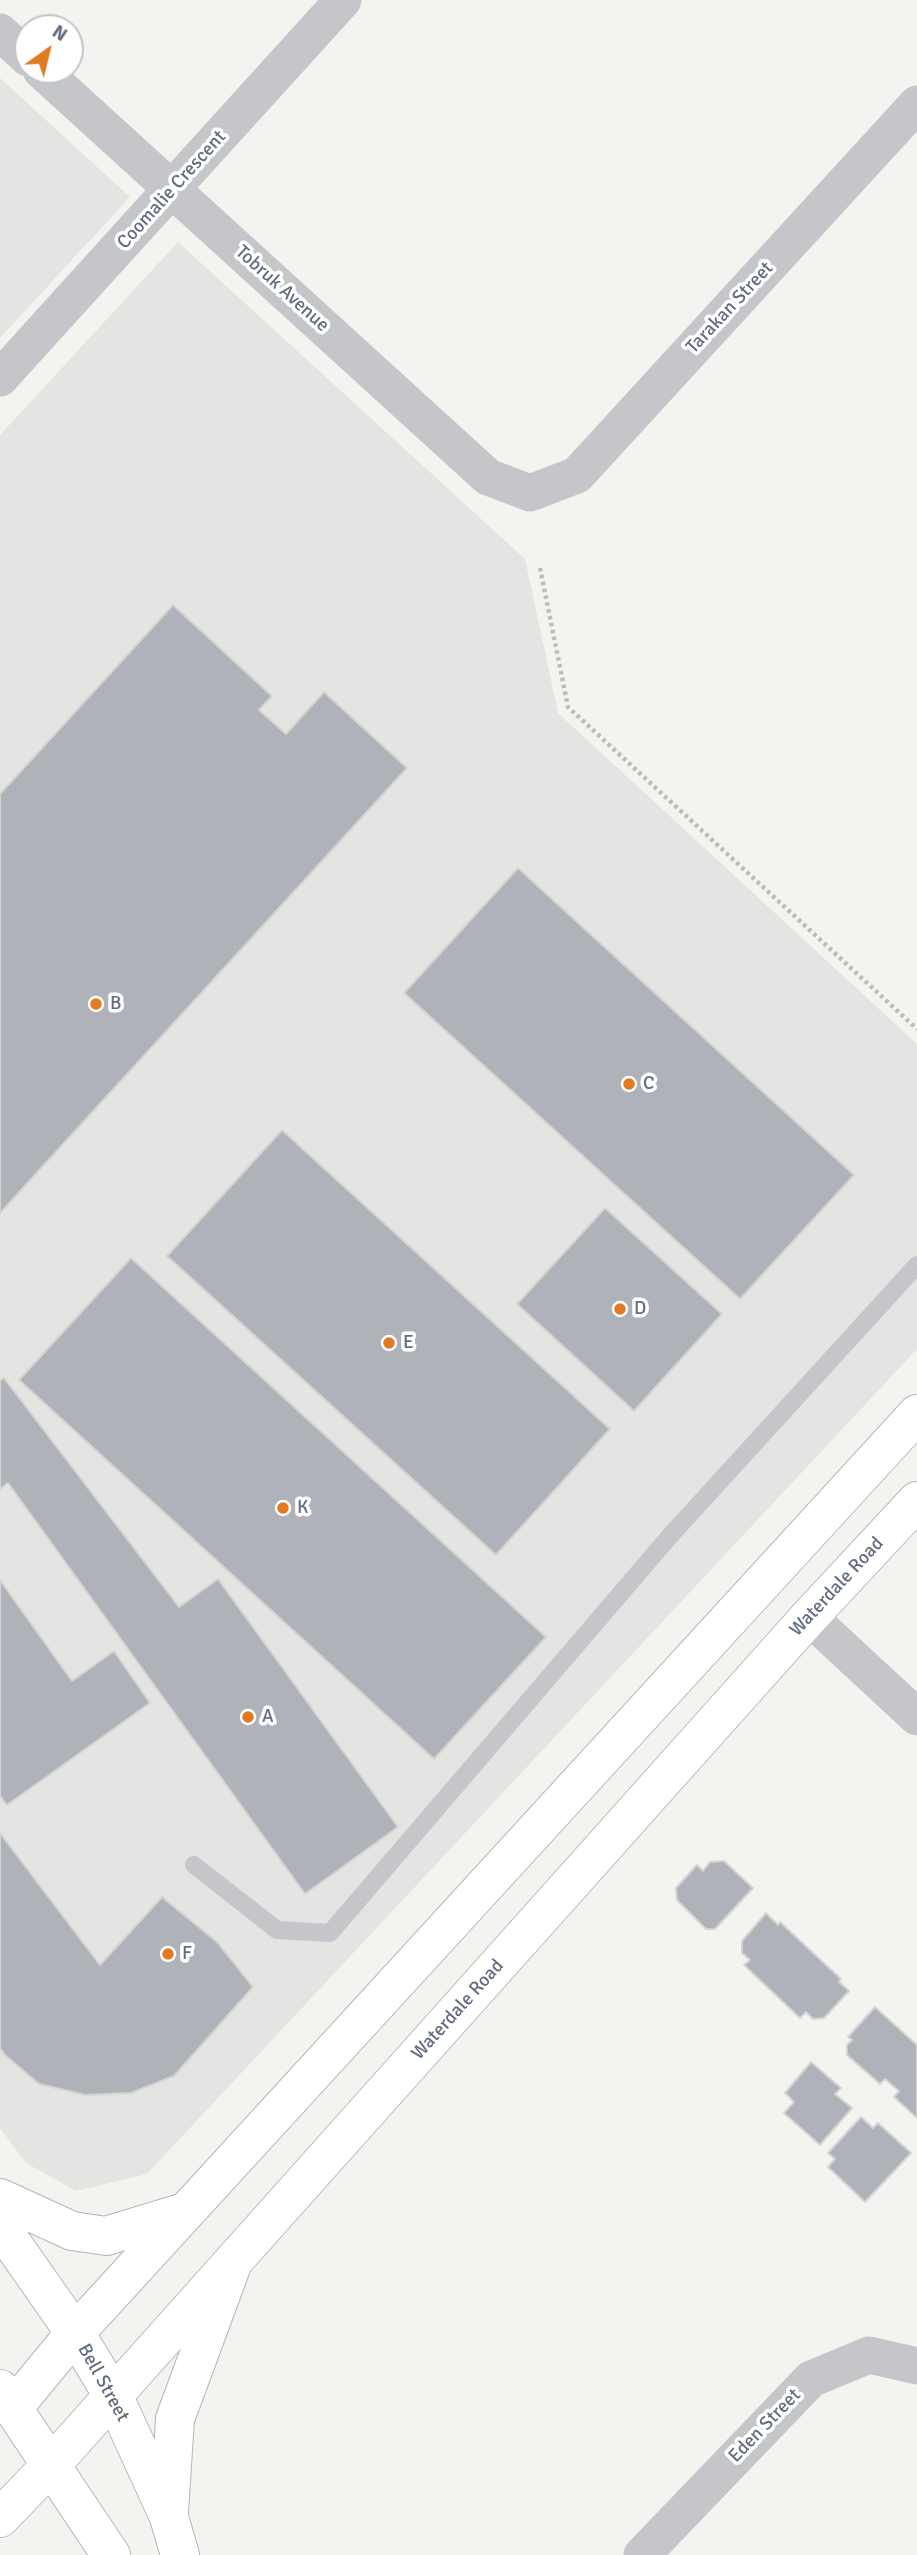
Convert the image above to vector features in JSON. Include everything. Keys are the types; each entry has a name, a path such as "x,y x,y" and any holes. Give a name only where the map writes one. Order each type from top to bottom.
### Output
{"main road":[{"path":"111,2555 52,2464 4,2408 917,1414"},
{"name":"Waterdale Road","path":"0,2518 114,2397 809,1617 917,1501"},
{"path":"0,2198 72,2231 106,2236 186,2212"},
{"name":"Bell Street","path":"0,2226 75,2333 114,2397 169,2517 180,2555"},
{"path":"169,2517 175,2419 233,2262"}],"street":[{"name":"Coomalie Crescent","path":"0,378 343,0"},
{"path":"0,32 14,45"},
{"name":"Tobruk Avenue","path":"56,84 488,477 530,493"},
{"name":"Tarakan Street","path":"530,493 577,475 917,104"},
{"path":"809,1617 917,1717"},
{"name":"Eden Street","path":"642,2555 811,2379 869,2355 917,2366"}],"lane":[{"path":"194,1865 277,1930 330,1933 669,1537 917,1265"}],"path":[{"path":"540,568 568,707 917,1029"}],"shaded area":[{"path":"0,78 130,197 0,338"},
{"path":"178,242 525,559 558,713 917,1044 917,1349 147,2174 76,2191 26,2163 0,2128 0,435"}],"building":[{"name":"B","path":"173,605 272,696 259,710 286,734 324,692 407,768 0,1213 0,794"},
{"name":"C","path":"518,868 854,1175 740,1299 404,993"},
{"name":"E","path":"282,1130 610,1429 496,1555 167,1256"},
{"name":"D","path":"605,1208 722,1314 634,1411 517,1304"},
{"name":"K","path":"131,1258 546,1637 434,1759 19,1380"},
{"name":"A","path":"4,1378 179,1607 218,1579 398,1827 305,1894 8,1483 0,1489 0,1381"},
{"path":"0,1580 72,1681 114,1651 150,1703 7,1805 0,1796"},
{"name":"F","path":"0,1833 100,1965 162,1897 217,1942 253,1987 174,2076 131,2093 85,2095 39,2084 5,2055 0,2048"},
{"path":"724,1861 753,1888 715,1929 706,1929 677,1900 676,1888 697,1865 703,1871 710,1862"},
{"path":"766,1913 778,1925 780,1922 841,1979 839,1982 849,1991 824,2018 813,2019 806,2012 800,2018 744,1965 750,1960 742,1953 742,1941"},
{"path":"875,2007 917,2045 917,2118 894,2097 899,2091 885,2079 880,2084 847,2055 847,2045 852,2040 848,2037"},
{"path":"811,2062 841,2088 835,2094 852,2108 820,2145 784,2113 794,2102 785,2093"},
{"path":"861,2117 873,2128 878,2123 911,2153 865,2202 828,2167 835,2159 828,2153"}],"place":[{"name":"B","path":"96,1004"},
{"name":"C","path":"629,1084"},
{"name":"D","path":"620,1309"},
{"name":"E","path":"389,1343"},
{"name":"K","path":"283,1508"},
{"name":"A","path":"248,1717"},
{"name":"F","path":"168,1954"}]}
